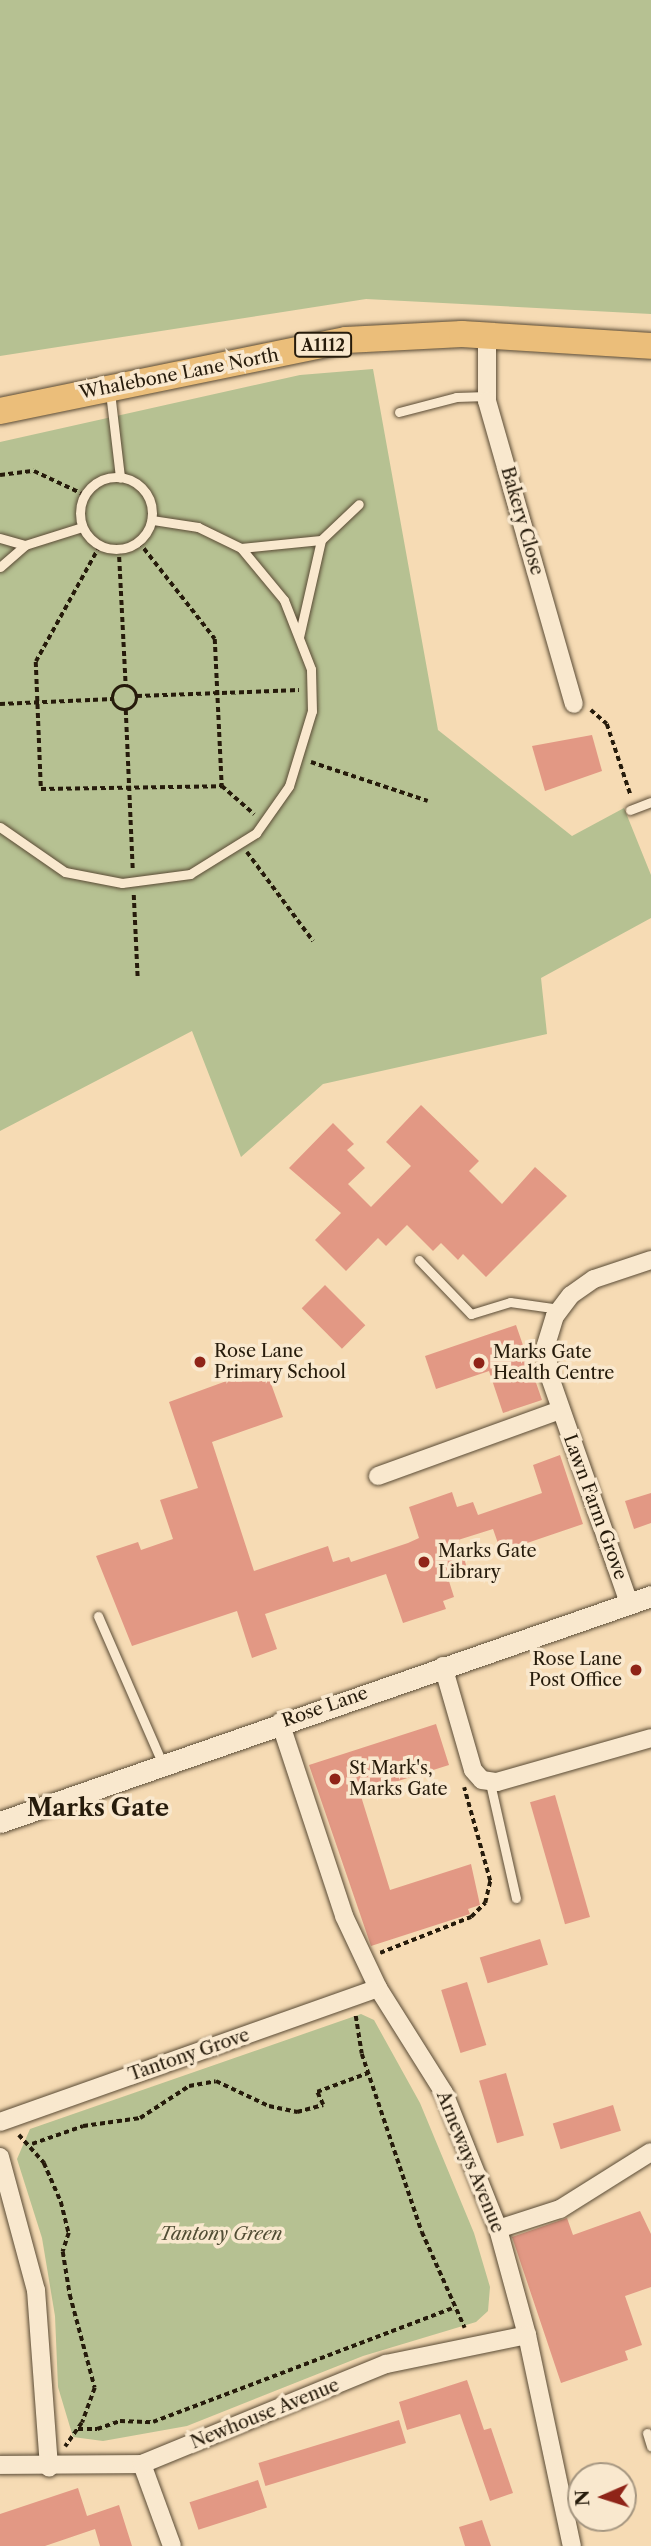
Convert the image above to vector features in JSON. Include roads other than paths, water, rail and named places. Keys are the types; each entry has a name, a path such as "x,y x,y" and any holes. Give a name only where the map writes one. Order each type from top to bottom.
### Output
{"main road":[{"name":"Whalebone Lane North","path":"0,411 346,340 487,336 651,345"}],"street":[{"name":"Bakery Close","path":"487,336 487,396 581,706"},
{"name":"Lawn Farm Grove","path":"629,1604 560,1410 547,1345 560,1309 594,1279 651,1259"},
{"path":"378,1476 560,1410"},
{"name":"Rose Lane","path":"0,1822 651,1595"},
{"path":"443,1667 473,1770 490,1783 651,1738"},
{"name":"Arneways Avenue","path":"281,1722 344,1916 378,1988 444,2093 498,2229 527,2335 572,2546"},
{"name":"Tantony Grove","path":"0,2122 378,1988"},
{"path":"498,2229 560,2209 651,2152"},
{"path":"0,2157 36,2290 49,2468"},
{"name":"Newhouse Avenue","path":"0,2465 49,2468 142,2463 387,2364 527,2335"},
{"path":"142,2463 172,2546"}],"lane":[{"path":"110,388 120,477"},
{"path":"399,412 456,397 487,396"},
{"path":"120,477 146,493 152,520 139,542 119,549 100,546 82,527 85,495 100,480 120,477"},
{"path":"299,638 321,540 359,504"},
{"path":"0,827 65,872 122,883 190,874 240,843 264,822 289,786 312,711 312,690 311,669 284,600 241,548 198,527 152,520"},
{"path":"0,567 25,545 82,527"},
{"path":"0,538 25,545"},
{"path":"241,548 321,540"},
{"path":"633,808 651,802"},
{"path":"419,1259 471,1314 510,1302 560,1309"},
{"path":"98,1616 163,1765"},
{"path":"490,1783 516,1898"},
{"path":"647,2433 651,2446"}],"place":[{"name":"Rose Lane Primary School","path":"200,1362"},
{"name":"Marks Gate Health Centre","path":"479,1363"},
{"name":"Marks Gate Library","path":"424,1562"},
{"name":"Rose Lane Post Office","path":"636,1670"},
{"name":"St Mark's, Marks Gate","path":"335,1779"}],"district":[{"name":"Marks Gate","path":"98,1808"}],"park label":[{"name":"Tantony Green","path":"221,2234"}]}
